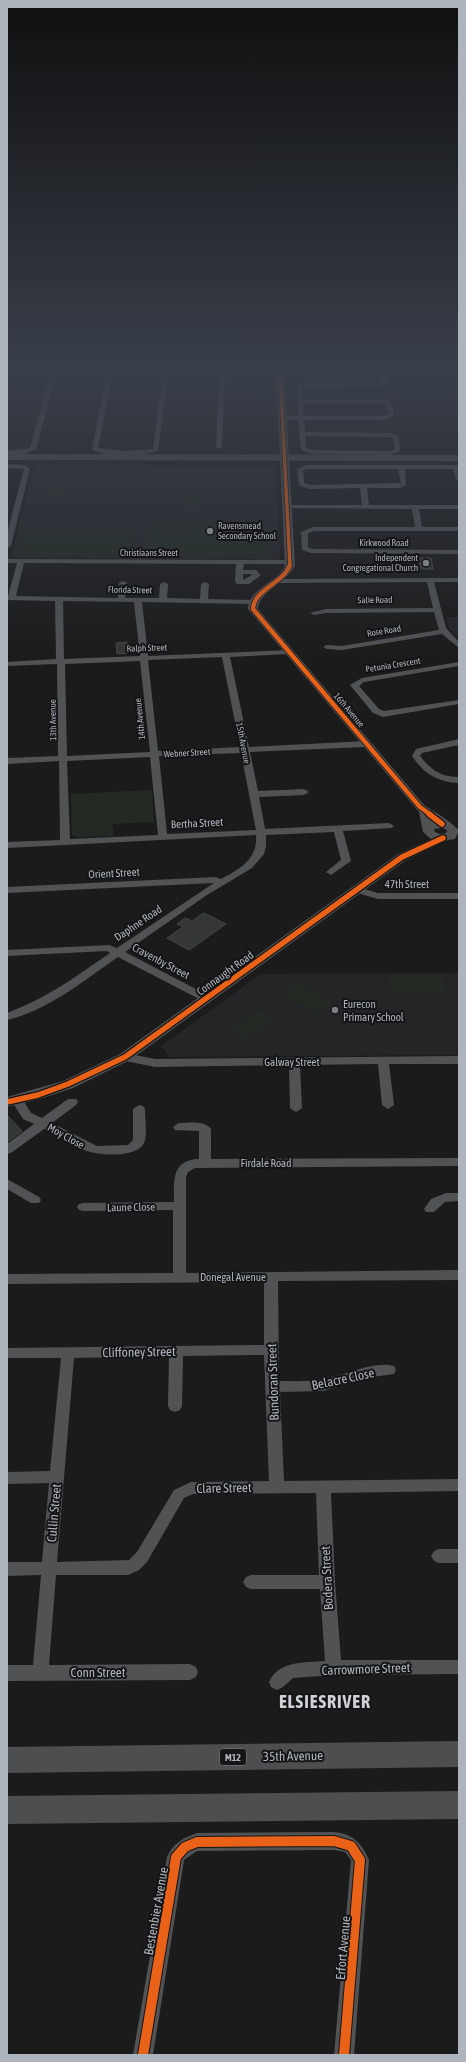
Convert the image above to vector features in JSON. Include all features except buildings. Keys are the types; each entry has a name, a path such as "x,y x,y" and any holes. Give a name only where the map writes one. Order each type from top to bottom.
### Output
{"main road":[{"name":"35th Avenue","path":"7,1760 459,1754"},
{"path":"7,1810 459,1805"}],"street":[{"path":"7,546 9,533 28,469 25,467"},
{"path":"253,602 258,595 280,581 288,572 290,562 284,467"},
{"path":"379,467 302,468 300,470 301,484 304,486 402,486 404,484 401,467"},
{"path":"458,467 459,479"},
{"path":"363,487 366,507"},
{"path":"287,507 459,508"},
{"path":"415,507 419,529 458,531"},
{"name":"Kirkwood Road","path":"419,529 308,530 304,532 305,548 309,550 459,552"},
{"name":"Christiaans Street","path":"7,561 290,562"},
{"path":"10,598 21,562"},
{"path":"240,562 240,572"},
{"path":"280,581 459,580"},
{"path":"430,581 444,631 459,646"},
{"path":"121,600 123,583"},
{"path":"162,600 164,584"},
{"path":"204,601 205,584"},
{"name":"Florida Street","path":"10,598 253,602"},
{"name":"13th Avenue","path":"59,599 62,661 65,842"},
{"name":"14th Avenue","path":"138,600 163,837"},
{"name":"16th Avenue","path":"253,602 252,607 254,612 366,744 424,810 451,830"},
{"name":"Salie Road","path":"314,613 326,611 437,610"},
{"name":"Rose Road","path":"327,647 342,648 444,631"},
{"name":"Ralph Street","path":"7,664 288,652"},
{"name":"15th Avenue","path":"226,655 254,794 260,832"},
{"name":"Petunia Crescent","path":"459,664 362,680 354,685 376,711 383,714 459,702"},
{"path":"459,742 425,748 419,751 416,756 434,776 444,780 459,780"},
{"name":"Webner Street","path":"7,761 366,744"},
{"path":"254,794 304,792"},
{"name":"16th Avenue","path":"424,810 428,830"},
{"name":"Bertha Street","path":"7,844 389,826"},
{"path":"331,872 346,861 338,828"},
{"path":"428,830 433,836 451,830"},
{"name":"Connaught Road","path":"402,857 428,830"},
{"name":"Connaught Road","path":"12,1101 76,1082 125,1057 402,857 451,830"},
{"name":"Daphne Road","path":"7,1017 31,1008 56,995 117,952 254,862 260,853 260,832"},
{"name":"Orient Street","path":"7,890 215,880 221,883"},
{"name":"47th Street","path":"357,890 378,896 459,896"},
{"name":"Cravenby Street","path":"7,953 109,948 206,999"},
{"name":"Galway Street","path":"125,1057 156,1063 459,1060"},
{"path":"383,1061 388,1105"},
{"path":"294,1062 296,1108"},
{"name":"Moy Close","path":"12,1101 27,1116 44,1123 91,1149 130,1149 138,1144 139,1109"},
{"path":"7,1150 72,1102"},
{"path":"179,1127 200,1127 205,1129 205,1163"},
{"name":"Firdale Road","path":"179,1277 180,1177 182,1170 192,1164 459,1162"},
{"path":"7,1183 35,1200"},
{"path":"430,1209 436,1200 446,1197 459,1197"},
{"name":"Laune Close","path":"84,1207 179,1206"},
{"name":"Donegal Avenue","path":"7,1279 459,1275"},
{"name":"Bundoran Street","path":"271,1277 271,1350 277,1487"},
{"name":"Cliffoney Street","path":"7,1353 271,1350"},
{"path":"175,1406 176,1352"},
{"name":"Cullin Street","path":"40,1673 68,1353"},
{"name":"Belacre Close","path":"273,1387 323,1385 364,1373 389,1370"},
{"path":"7,1478 58,1477"},
{"name":"Clare Street","path":"7,1569 121,1569 134,1565 142,1557 176,1499 184,1490 197,1488 459,1486"},
{"name":"Bodera Street","path":"323,1487 327,1582 334,1668"},
{"path":"439,1556 459,1556"},
{"path":"251,1582 327,1582"},
{"name":"Carrowmore Street","path":"277,1682 282,1675 291,1671 334,1668 459,1667"},
{"name":"Conn Street","path":"7,1673 190,1672"},
{"name":"Bestenbier Avenue","path":"143,2055 176,1857 180,1851 189,1844 197,1842 334,1841 352,1846"},
{"name":"Erfort Avenue","path":"344,2055 361,1871 358,1853 352,1846"}],"shaded area":[{"path":"33,467 276,467 277,498 274,498 274,501 278,503 280,559 15,558 11,556"},
{"path":"176,476 209,476 209,482 175,482"},
{"path":"49,488 68,488 66,497 47,497"},
{"path":"186,495 201,495 200,506 186,506"},
{"path":"148,524 266,524 267,554 145,554"},
{"path":"26,530 132,530 129,554 20,554"},
{"path":"446,617 459,617 459,638 449,628"},
{"path":"152,790 154,822 112,824 114,836 78,837 72,835 71,794"},
{"name":"Eurecon Primary School","path":"459,973 459,1055 169,1057 161,1046 261,974"},
{"path":"389,975 442,975 445,991 391,991"},
{"path":"296,983 333,1002 319,1013 282,994"},
{"path":"258,1010 273,1018 246,1039 230,1031"}],"cycle path":[{"path":"285,467 290,566 287,573 282,578 256,598 253,603 253,609 420,807 442,824"},
{"path":"7,1102 53,1090 97,1072 125,1057 402,857 443,838"},
{"path":"143,2055 176,1857 180,1851 197,1842 334,1841 351,1846 360,1860 344,2055"}],"place":[{"name":"Ravensmead Secondary School","path":"210,531"},
{"name":"Independent Congregational Church","path":"426,563"},
{"name":"Eurecon Primary School","path":"335,1010"}],"district":[{"name":"ELSIESRIVER","path":"325,1701"}]}
